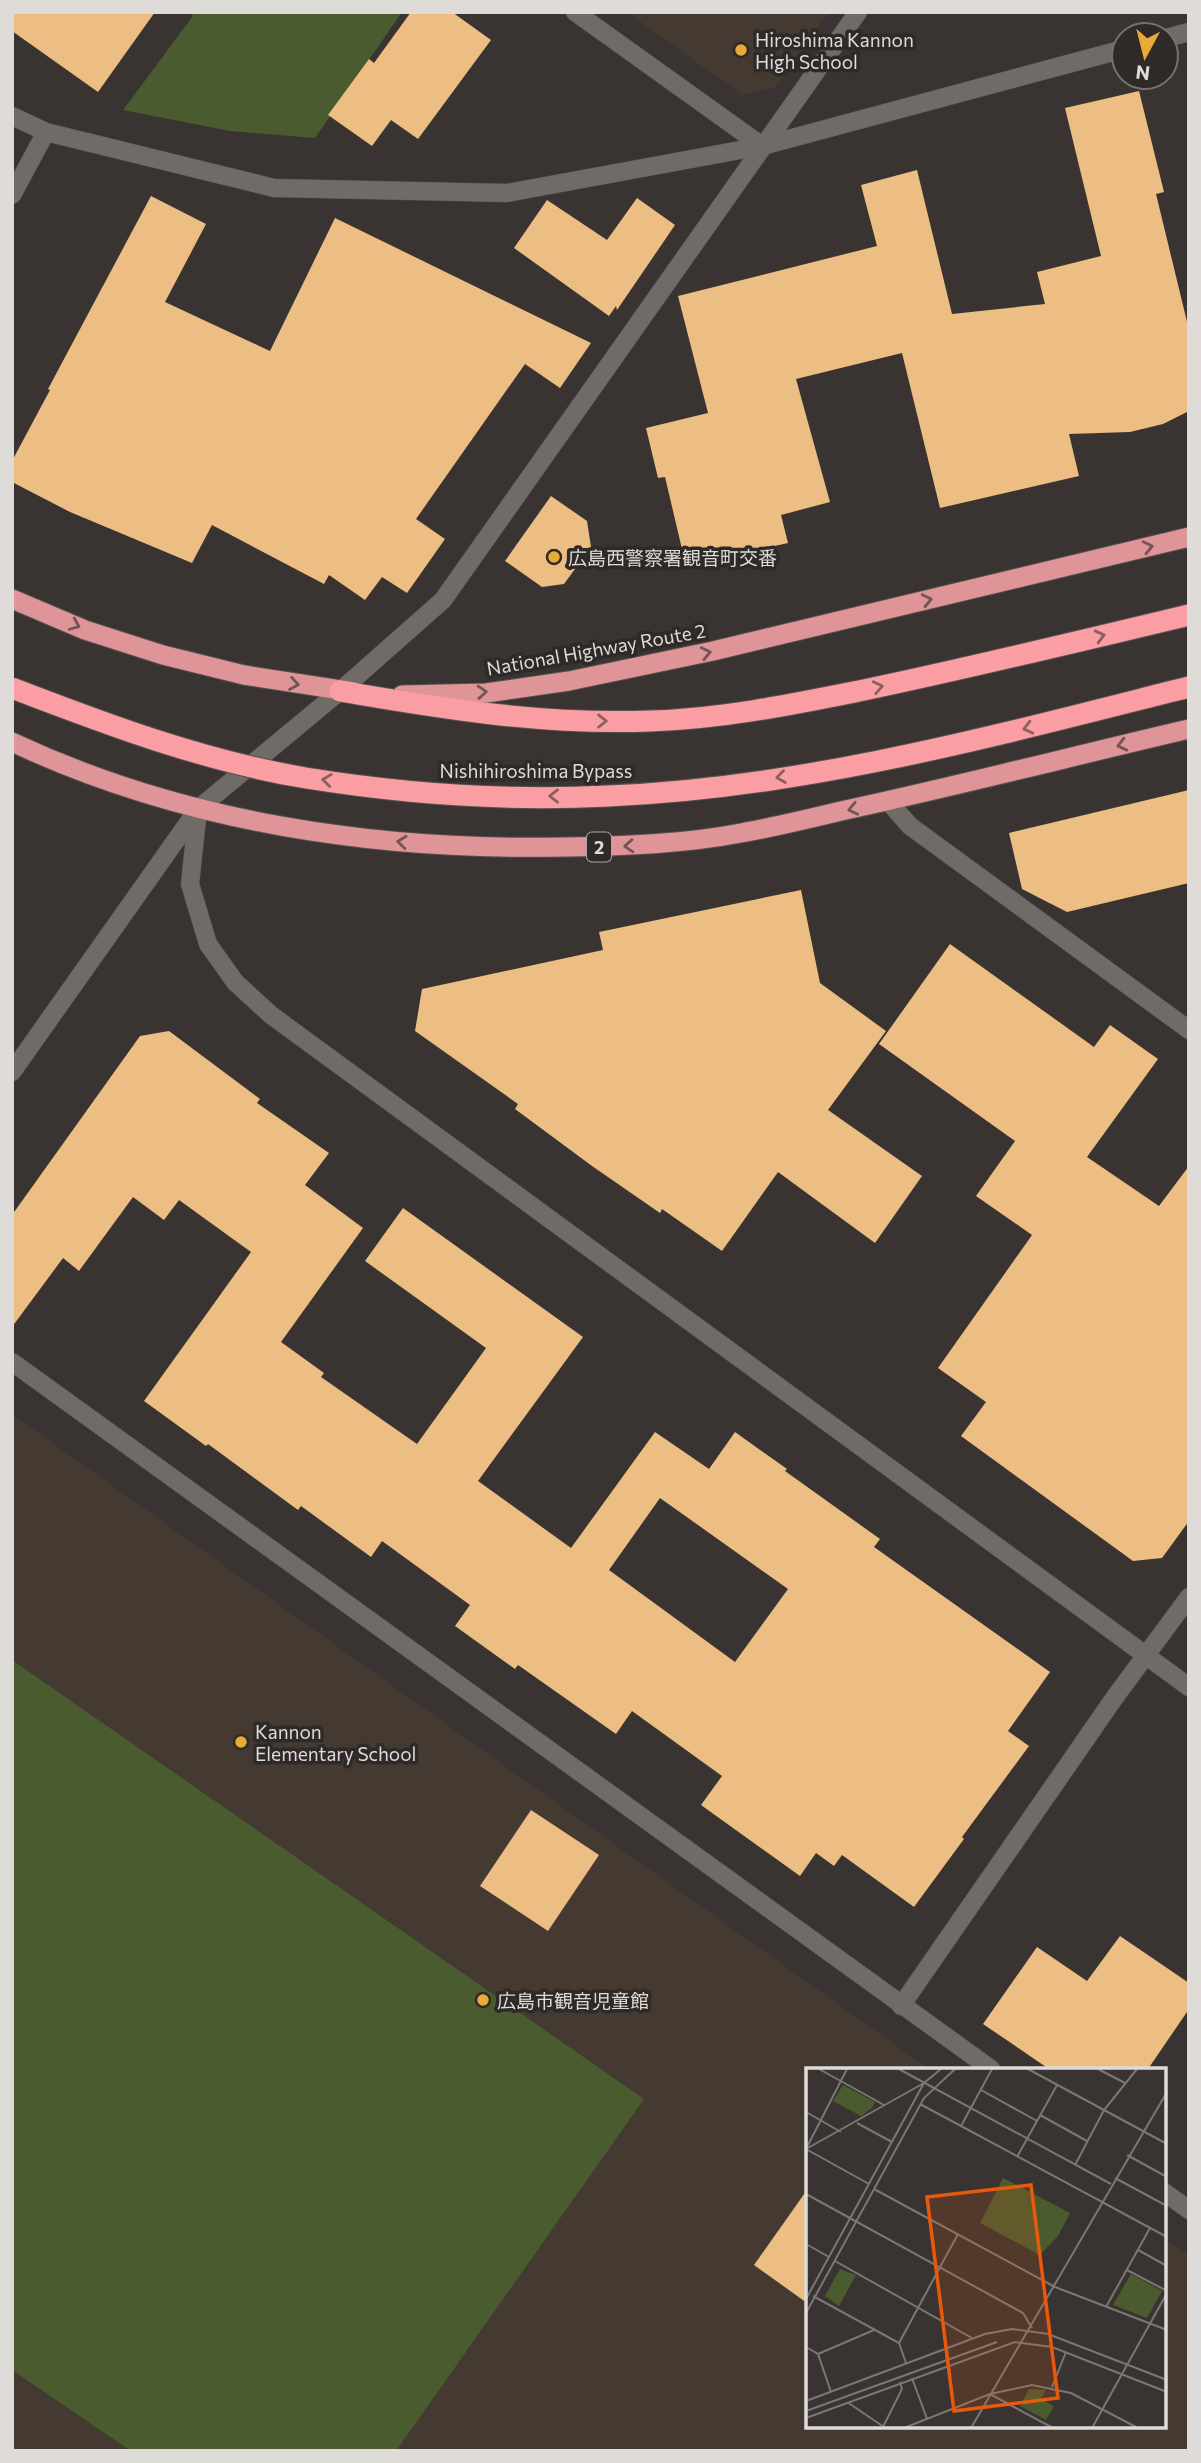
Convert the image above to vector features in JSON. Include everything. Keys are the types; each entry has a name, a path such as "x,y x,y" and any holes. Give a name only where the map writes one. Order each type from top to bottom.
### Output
{"highway":[{"name":"National Highway Route 2","path":"12,599 85,629 163,655 244,675 340,691 407,695 486,693 569,681 713,651 1189,537"},
{"path":"340,691 496,716 577,721 652,721 735,713 811,700 961,670 1189,615"},
{"name":"Nishihiroshima Bypass","path":"12,688 112,726 208,756 306,778 409,790 503,796 608,796 718,787 837,769 1008,733 1189,687"},
{"name":"2","path":"12,742 111,781 198,809 320,834 429,844 528,848 631,846 739,834 1189,729"}],"street":[{"path":"575,12 762,146"},
{"path":"12,1072 198,809 340,691 443,600 858,12"},
{"path":"12,116 46,132 274,188 507,193 762,146 1110,53"},
{"path":"12,195 46,132"},
{"path":"888,801 910,826 1189,1030"},
{"path":"198,809 190,884 208,944 235,982 271,1015 1189,1687"},
{"path":"12,1362 990,2068"},
{"path":"901,2006 1144,1655 1189,1597"},
{"path":"1166,2193 1189,2210"}],"shaded area":[{"name":"Hiroshima Kannon High School","path":"627,12 829,12 775,88 742,95"},
{"name":"Kannon Elementary School","path":"12,1414 928,2068 806,2068 806,2428 1166,2428 1166,2239 1189,2255 1189,2451 12,2451"}],"green space":[{"path":"190,12 402,12 315,138 230,131 123,110 193,16"},
{"path":"12,1660 644,2099 396,2451 131,2451 12,2370"}],"building":[{"path":"12,12 155,12 98,92 12,31"},
{"path":"411,12 452,12 491,40 418,139 391,120 372,146 328,115 369,59 374,63"},
{"path":"1139,91 1164,192 1156,194 1189,330 1189,411 1163,424 1130,432 1069,434 1079,476 940,508 902,353 796,379 830,502 781,515 788,543 686,566 665,477 658,478 646,428 708,413 678,296 877,246 861,185 917,170 952,314 1045,304 1037,272 1101,256 1065,108"},
{"path":"151,196 206,224 165,302 270,351 335,218 591,343 560,388 525,364 416,519 445,539 407,593 382,577 365,600 329,575 324,584 212,525 192,563 70,512 12,482 12,461"},
{"path":"637,198 675,225 617,310 616,306 609,316 514,248 547,200 607,240"},
{"path":"551,496 587,521 591,547 564,584 542,587 505,561"},
{"path":"1189,790 1189,883 1067,912 1022,889 1009,833"},
{"path":"801,890 820,983 886,1031 828,1110 922,1176 875,1243 778,1172 722,1251 662,1209 660,1213 592,1166 515,1109 518,1104 415,1031 422,989 603,950 599,932"},
{"path":"950,944 1094,1047 1110,1025 1158,1059 1087,1157 1159,1206 1189,1166 1189,1521 1162,1558 1133,1561 961,1436 986,1402 938,1368 1032,1235 976,1196 1015,1141 879,1044"},
{"path":"169,1031 260,1099 257,1103 329,1153 305,1185 363,1228 281,1342 324,1373 321,1377 417,1444 486,1348 365,1261 403,1208 583,1337 478,1481 571,1548 655,1432 709,1469 735,1432 880,1539 874,1547 1050,1672 1008,1731 1029,1746 914,1907 842,1855 834,1866 816,1853 800,1876 701,1805 722,1776 632,1711 616,1734 518,1665 515,1669 455,1626 470,1605 382,1541 371,1557 301,1506 298,1510 144,1401 251,1252 179,1200 164,1220 133,1197 79,1271 63,1258 12,1327 12,1215 140,1036","holes":["660,1498 788,1589 735,1662 609,1570"]},
{"path":"531,1810 599,1855 548,1931 480,1886"},
{"path":"1120,1936 1189,1983 1189,2009 1149,2068 1048,2068 983,2024 1037,1947 1087,1981"},
{"path":"806,2191 806,2302 754,2265"}],"place":[{"name":"Hiroshima Kannon High School","path":"741,50"},
{"name":"広島西警察署観音町交番","path":"554,557"},
{"name":"Kannon Elementary School","path":"241,1742"},
{"name":"広島市観音児童館","path":"483,2000"}]}
